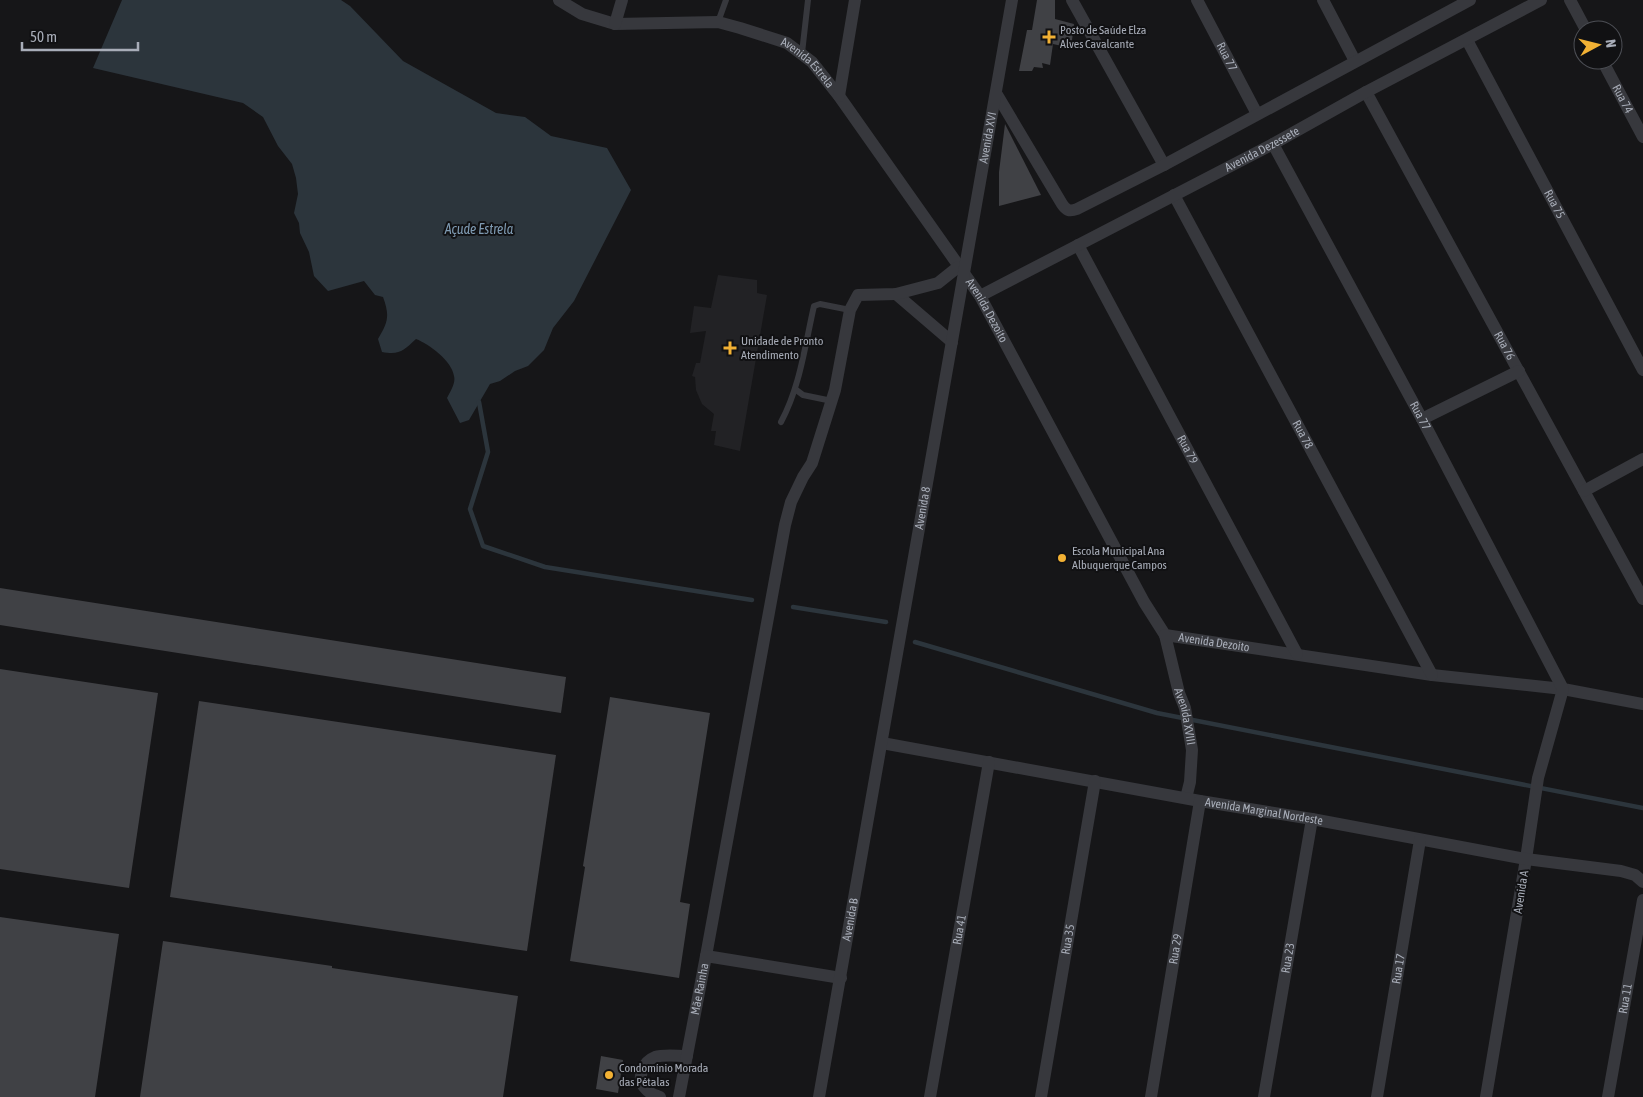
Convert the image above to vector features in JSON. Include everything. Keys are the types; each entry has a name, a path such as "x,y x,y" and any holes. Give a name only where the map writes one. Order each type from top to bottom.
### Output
{"street":[{"name":"Avenida Estrela","path":"559,0 582,14 615,24 718,22 770,37 786,43 802,53 812,62 839,96 961,271"},
{"path":"615,24 622,0"},
{"path":"839,96 855,0"},
{"name":"Avenida XVI","path":"961,271 1012,0"},
{"path":"1072,0 1164,165"},
{"name":"Rua 77","path":"1197,0 1257,114"},
{"path":"1323,0 1355,61"},
{"path":"996,93 1065,209 1070,211 1077,210 1355,61 1447,5 1470,0"},
{"name":"Avenida Dezessete","path":"980,296 1273,144 1366,92 1541,0"},
{"path":"1570,0 1581,20"},
{"name":"Rua 75","path":"1467,40 1643,370"},
{"name":"Rua 74","path":"1607,70 1643,137"},
{"name":"Rua 76","path":"1366,92 1643,599"},
{"name":"Rua 77","path":"1273,144 1422,419 1563,689"},
{"name":"Rua 78","path":"1174,196 1432,675"},
{"name":"Rua 79","path":"1078,245 1296,654"},
{"path":"706,956 785,525 791,502 803,476 812,463 832,401 850,310 858,294 896,294 938,283 961,271"},
{"name":"Avenida Dezoito","path":"961,271 980,296 1144,602 1165,635 1432,675 1563,689 1643,704"},
{"name":"Avenida 8","path":"882,743 952,342 961,271"},
{"path":"896,294 952,342"},
{"path":"1422,419 1519,371"},
{"path":"1584,491 1643,458"},
{"name":"Avenida XVIII","path":"1165,635 1179,693 1185,708 1192,750 1190,782 1186,798"},
{"name":"Avenida A","path":"1486,1097 1538,778 1563,689"},
{"name":"Avenida Marginal Nordeste","path":"882,743 1526,859 1621,871 1643,882"},
{"name":"Avenida B","path":"819,1097 882,743"},
{"name":"Rua 41","path":"930,1097 989,762"},
{"name":"Rua 35","path":"1041,1097 1095,781"},
{"name":"Rua 29","path":"1151,1097 1200,801"},
{"name":"Rua 23","path":"1264,1097 1312,819"},
{"name":"Rua 17","path":"1377,1097 1420,840"},
{"name":"Rua 11","path":"1608,1097 1643,900"},
{"name":"Mãe Rainha","path":"680,1097 706,956 840,978"},
{"path":"660,1097 652,1094 644,1086 641,1075 645,1064 659,1056 687,1056"}],"lane":[{"path":"718,22 726,0"},
{"path":"802,53 808,0"},
{"path":"781,422 795,389 814,306 820,304 850,310"},
{"path":"795,389 803,395 832,401"}],"shaded area":[{"name":"Unidade de Pronto Atendimento","path":"718,275 757,280 757,293 767,295 740,451 714,445 716,431 711,431 714,414 702,404 696,390 695,377 692,376 696,363 700,363 706,331 690,333 694,306 711,308"}],"water":[{"name":"Açude Estrela","path":"122,0 341,0 350,6 403,61 496,113 525,117 551,136 607,148 631,190 574,301 553,328 544,350 528,366 515,371 500,381 490,384 469,420 460,423 447,398 454,382 454,376 445,359 416,339 401,351 393,353 382,352 378,339 387,319 387,309 383,297 375,295 364,281 328,291 314,276 309,252 300,233 299,223 294,213 298,194 292,164 278,146 263,117 243,103 93,68"}],"building":[{"name":"Posto de Saúde Elza Alves Cavalcante","path":"1037,0 1055,0 1055,19 1074,24 1071,48 1053,44 1050,65 1042,63 1043,68 1034,67 1032,71 1019,71 1027,30 1032,30"},
{"path":"1005,124 1041,195 999,206 999,172"},
{"path":"0,588 566,677 561,713 0,625"},
{"path":"0,669 158,693 129,888 0,869"},
{"path":"610,697 710,713 680,902 690,904 679,978 570,961"},
{"path":"199,701 556,755 527,951 170,897"},
{"path":"0,917 119,934 95,1097 0,1097"},
{"path":"163,941 518,996 503,1097 140,1097"},
{"name":"Condomínio Morada das Pétalas","path":"601,1056 623,1060 618,1093 596,1089"}],"waterway":[{"path":"479,402 488,452 470,509 483,546 545,567 752,600"},
{"path":"793,607 886,622"},
{"path":"915,642 1157,713 1643,808"}],"place":[{"name":"Posto de Saúde Elza Alves Cavalcante","path":"1049,37"},
{"name":"Unidade de Pronto Atendimento","path":"730,348"},
{"name":"Escola Municipal Ana Albuquerque Campos","path":"1062,558"},
{"name":"Condomínio Morada das Pétalas","path":"609,1075"}]}
